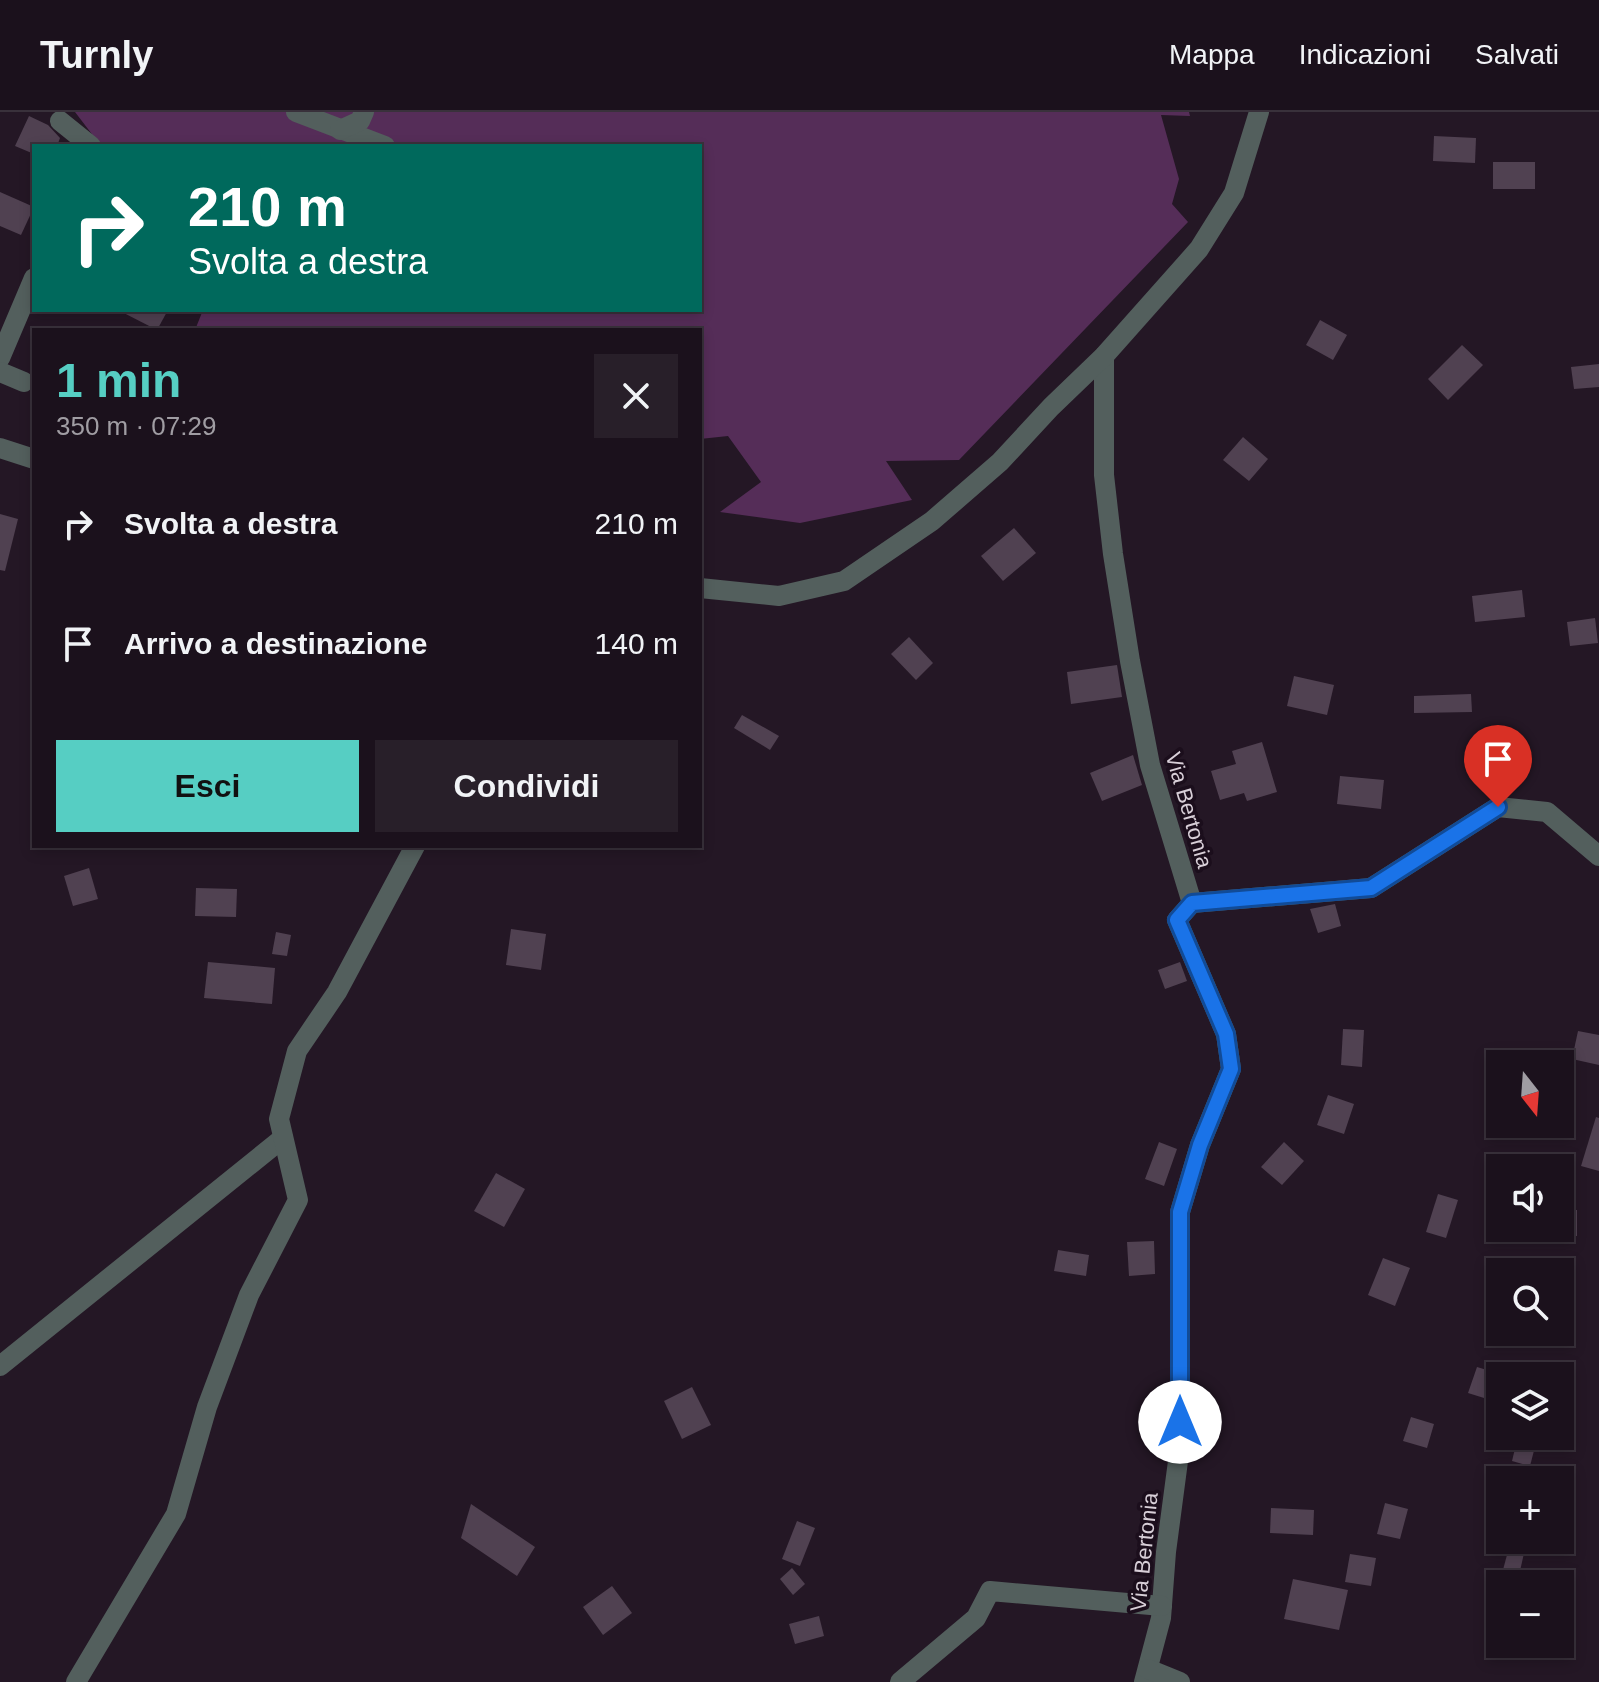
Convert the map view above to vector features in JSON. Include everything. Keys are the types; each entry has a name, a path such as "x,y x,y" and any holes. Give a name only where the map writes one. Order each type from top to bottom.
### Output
{"street":[{"path":"296,112 379,144"},
{"path":"340,130 360,121 364,112"},
{"path":"702,588 779,596 844,581 943,512 1000,462 1104,356 1199,249 1234,193 1259,112"},
{"path":"60,121 89,144"},
{"path":"0,358 32,283"},
{"name":"Via Bertonia","path":"1104,356 1104,475 1127,646 1150,765 1192,903 1177,920 1226,1034 1231,1069 1200,1145 1180,1212 1180,1446 1162,1606 1146,1676"},
{"path":"0,372 24,382"},
{"path":"0,448 32,458"},
{"path":"1192,903 1371,888 1498,807 1547,812 1599,856"},
{"path":"76,1682 176,1514 207,1407 249,1295 298,1200 279,1119 297,1051 337,992 414,848"},
{"path":"0,1366 283,1138"},
{"path":"900,1682 976,1618 990,1591 1162,1606"},
{"path":"1146,1676 1180,1682"}],"shaded area":[{"path":"75,112 1189,112 1190,116 1161,115 1179,179 1172,204 1188,222 959,460 886,461 912,500 800,523 720,512 761,482 728,436 702,439 702,328 196,328 202,312 702,312 702,144 99,144"}],"building":[{"path":"29,116 48,125 60,138 58,144 32,144 32,153 15,146"},
{"path":"1434,136 1476,138 1475,163 1433,161"},
{"path":"1493,162 1535,162 1535,189 1493,189"},
{"path":"0,192 32,206 21,235 0,226"},
{"path":"122,312 167,312 158,328"},
{"path":"1320,320 1347,335 1333,360 1306,345"},
{"path":"1462,345 1483,365 1448,400 1428,379"},
{"path":"1599,364 1599,387 1574,389 1571,367"},
{"path":"1243,437 1268,459 1249,481 1223,460"},
{"path":"0,514 18,519 5,571 0,570"},
{"path":"1014,528 1036,553 1003,581 981,556"},
{"path":"1522,590 1525,617 1475,622 1472,596"},
{"path":"1595,618 1598,643 1570,646 1567,622"},
{"path":"909,637 933,663 916,680 891,654"},
{"path":"1117,665 1122,697 1071,704 1067,672"},
{"path":"1294,676 1334,685 1327,715 1287,706"},
{"path":"1471,694 1472,712 1414,713 1414,696"},
{"path":"742,715 779,736 770,750 734,728"},
{"path":"1262,742 1277,792 1247,801 1244,793 1220,800 1211,771 1236,764 1232,751"},
{"path":"1133,755 1142,785 1102,801 1090,773"},
{"path":"1340,776 1384,780 1381,809 1337,804"},
{"path":"89,868 98,899 73,906 64,876"},
{"path":"196,888 237,889 236,917 195,916"},
{"path":"1335,904 1341,926 1318,933 1310,909"},
{"path":"511,929 546,934 541,970 506,965"},
{"path":"276,932 291,935 287,956 272,954"},
{"path":"208,962 275,968 272,1004 204,998"},
{"path":"1180,962 1187,981 1165,989 1158,970"},
{"path":"1343,1029 1364,1030 1362,1067 1341,1065"},
{"path":"1578,1031 1599,1035 1599,1065 1574,1059"},
{"path":"1328,1095 1354,1104 1344,1134 1317,1125"},
{"path":"1596,1117 1599,1118 1599,1171 1581,1166"},
{"path":"1159,1142 1177,1149 1164,1186 1145,1179"},
{"path":"1284,1142 1304,1161 1282,1185 1261,1167"},
{"path":"496,1173 525,1189 504,1227 474,1211"},
{"path":"1438,1194 1458,1200 1446,1238 1426,1232"},
{"path":"1574,1210 1577,1210 1577,1236 1574,1236"},
{"path":"1154,1241 1155,1274 1129,1276 1127,1242"},
{"path":"1058,1250 1089,1255 1086,1276 1054,1271"},
{"path":"1383,1258 1410,1268 1395,1306 1368,1295"},
{"path":"1477,1367 1486,1370 1486,1399 1468,1393"},
{"path":"692,1387 711,1425 682,1439 664,1401"},
{"path":"1411,1417 1434,1424 1427,1448 1403,1441"},
{"path":"1515,1450 1534,1450 1530,1466 1512,1461"},
{"path":"1385,1503 1408,1509 1400,1539 1377,1534"},
{"path":"471,1504 535,1547 517,1576 461,1538"},
{"path":"1271,1508 1314,1510 1313,1535 1270,1533"},
{"path":"797,1521 815,1528 800,1566 782,1559"},
{"path":"1350,1554 1376,1558 1371,1586 1345,1582"},
{"path":"1507,1554 1524,1554 1520,1570 1503,1570"},
{"path":"792,1568 805,1584 793,1595 780,1579"},
{"path":"1293,1579 1348,1590 1339,1630 1284,1619"},
{"path":"612,1586 632,1613 603,1635 583,1607"},
{"path":"819,1616 824,1636 795,1644 789,1624"}],"route":[{"path":"1180,1422 1180,1212 1200,1145 1231,1069 1226,1034 1177,920 1192,903 1371,888 1498,807"}]}
